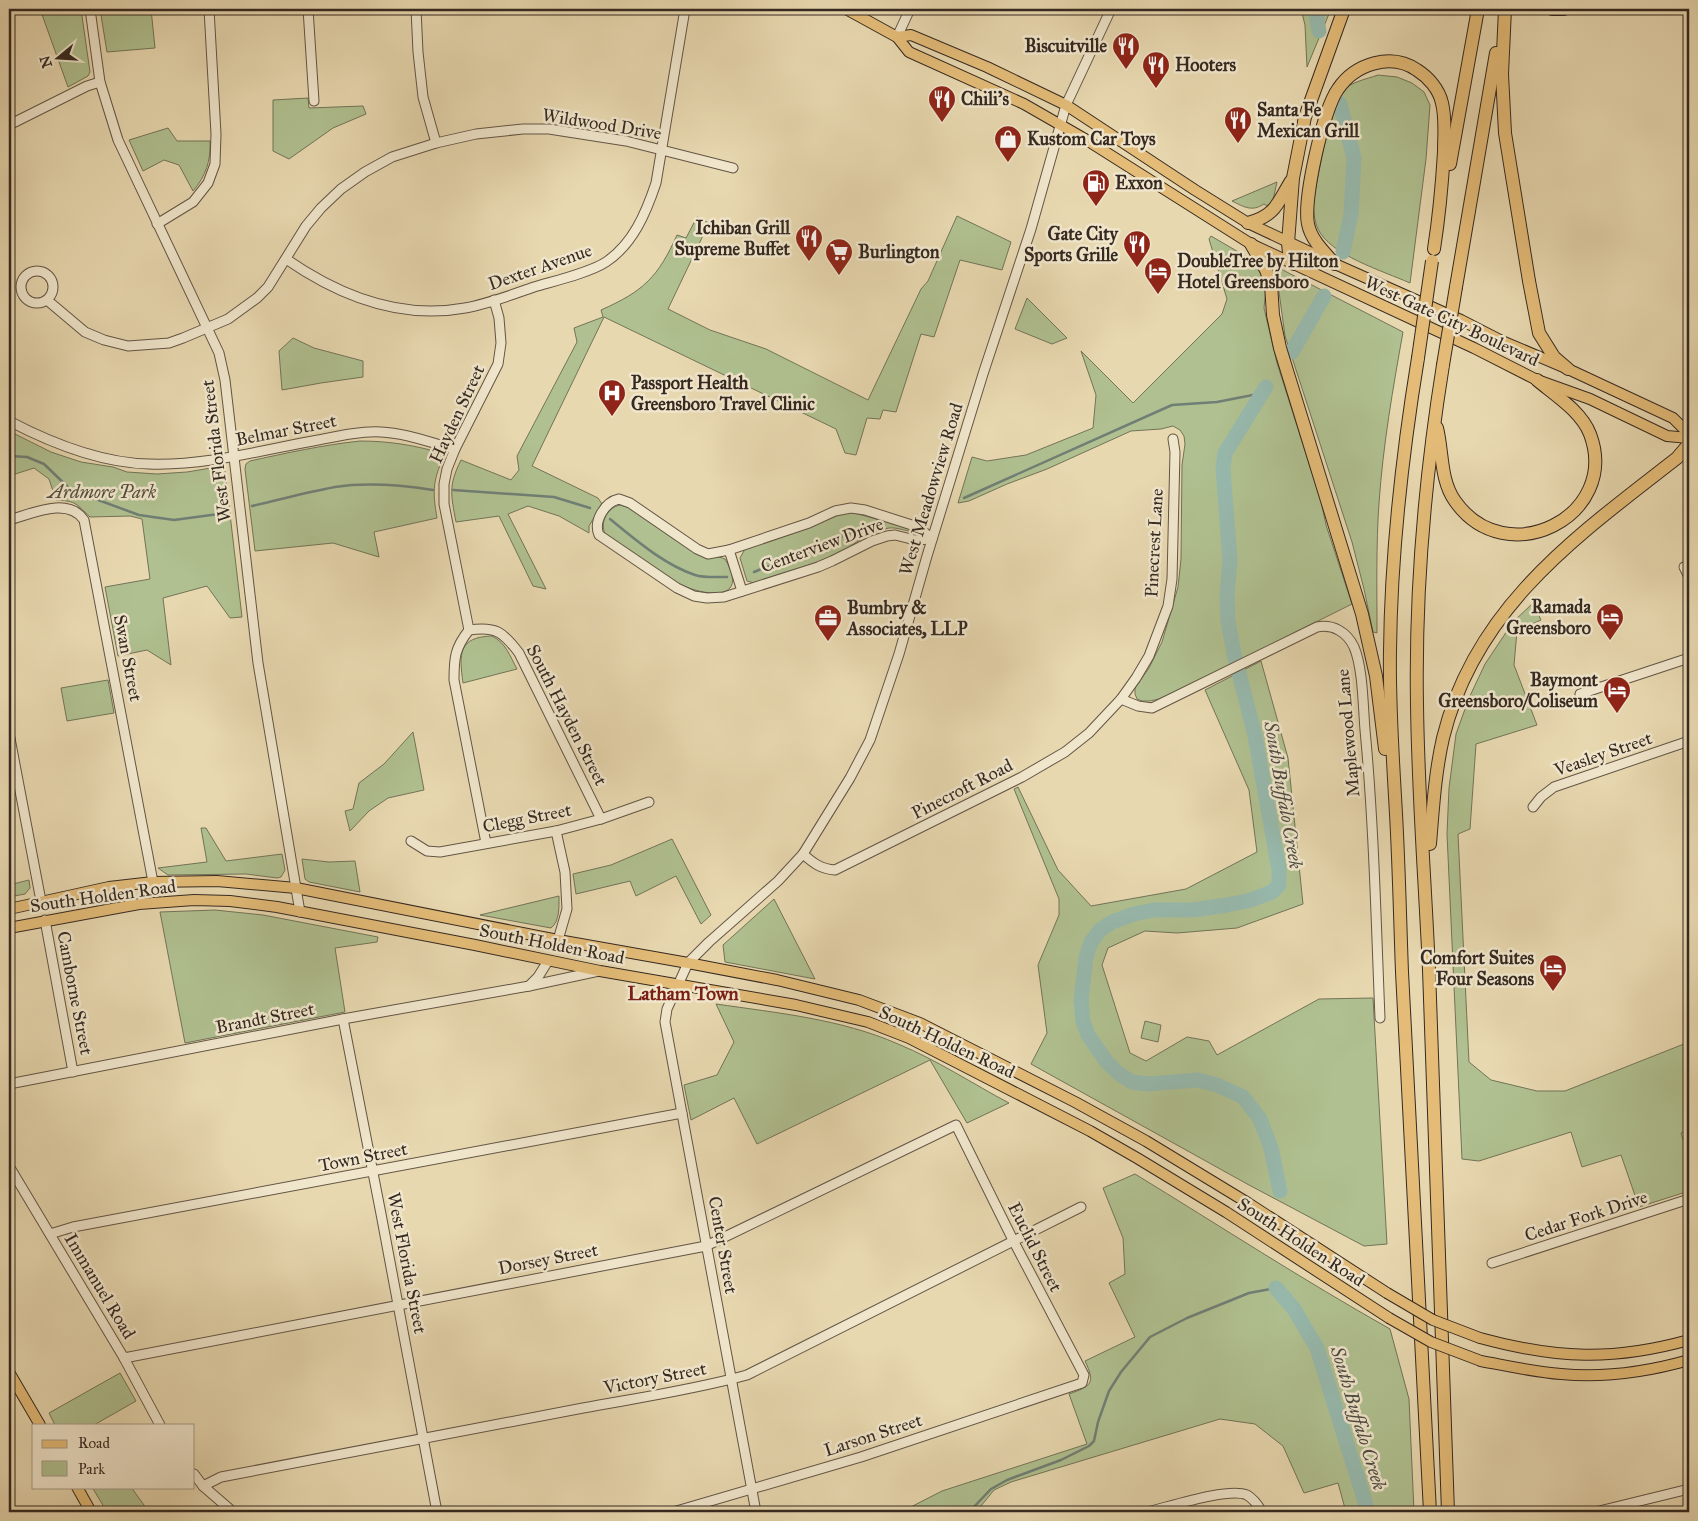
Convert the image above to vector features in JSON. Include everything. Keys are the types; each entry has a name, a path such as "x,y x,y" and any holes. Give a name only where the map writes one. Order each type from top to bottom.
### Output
{"highway":[{"path":"1294,264 1288,243 1293,178 1305,117 1344,9"},
{"path":"1433,255 1478,9"},
{"path":"1448,1512 1417,706 1419,593 1426,494 1435,417 1505,9"},
{"path":"1505,9 1502,74 1505,133 1529,281 1539,333 1554,357 1568,369"},
{"path":"1552,9 1564,9"},
{"path":"1335,264 1314,240 1308,226 1306,210 1315,159 1326,119 1338,89 1360,68 1387,60 1412,67 1425,75 1442,100 1445,131 1442,190 1400,481 1390,604 1390,703 1430,1512"},
{"path":"1248,223 1263,219 1271,213 1293,178"},
{"path":"1251,244 1266,270 1271,284 1273,315 1280,348 1362,614 1376,676 1400,887"},
{"path":"1435,417 1441,446 1442,468 1447,484 1453,500 1472,521 1497,533 1532,534 1546,530 1562,521 1581,503 1592,479 1594,466 1593,447 1589,433 1579,417 1537,380"},
{"path":"1425,888 1436,780 1444,736 1466,676 1484,642 1496,622 1544,566 1589,527 1677,458 1689,444"}],"main road":[{"name":"West Gate City Boulevard","path":"846,9 897,37 909,52 1024,104 1251,244 1474,348 1537,380 1590,399 1667,436 1689,438"},
{"name":"West Gate City Boulevard","path":"897,37 911,35 996,71 1066,105 1248,223 1673,418 1689,434"},
{"name":"South Holden Road","path":"9,908 109,887 153,882 217,881 296,888 558,940 777,980 849,998 888,1010 920,1023 1075,1102 1146,1141 1248,1203 1388,1294 1433,1320 1480,1338 1537,1352 1601,1355 1645,1350 1689,1340"},
{"name":"South Holden Road","path":"9,928 139,904 194,900 230,900 475,945 600,971 838,1014 868,1022 909,1038 1073,1122 1226,1212 1389,1318 1431,1342 1481,1361 1560,1374 1616,1375 1644,1371 1689,1360"},
{"path":"9,1372 39,1424"},
{"path":"78,1488 91,1512"}],"street":[{"name":"West Florida Street","path":"90,9 100,82 118,140 219,353 225,380 258,663 300,912"},
{"path":"157,224 193,202 208,183 216,164 209,9"},
{"path":"308,9 314,102"},
{"path":"416,9 423,97 436,143"},
{"name":"Dexter Avenue","path":"286,259 321,281 367,301 387,307 416,311 443,311 465,308 605,262 622,248 635,231 646,211 656,183 685,9"},
{"path":"897,37 910,9"},
{"name":"West Meadowview Road","path":"677,985 688,963 778,881 802,854 850,778 870,740 899,654 983,374 1031,229 1066,105 1111,9"},
{"path":"9,125 87,86 100,82"},
{"name":"Wildwood Drive","path":"47,300 85,332 104,340 128,346 169,343 228,319 257,298 268,287 306,226 341,188 365,172 392,158 436,143 496,131 549,129 626,140 733,168"},
{"name":"Hayden Street","path":"469,630 444,504 444,484 455,449 498,364 501,343 499,318 494,300"},
{"name":"Belmar Street","path":"9,421 64,446 115,460 147,464 179,464 233,457 348,435 381,432 404,435 455,449"},
{"name":"Pinecrest Lane","path":"1121,699 1149,656 1168,606 1173,552 1175,452 1172,439"},
{"name":"Centerview Drive","path":"619,499 630,503 697,549 708,554 729,550 808,523 835,511 851,508 866,510 918,527 932,539 915,540 895,535 887,536 872,541 832,561 724,597 715,598 701,597 684,592 603,538 598,532 597,526 607,505 619,499"},
{"name":"Swan Street","path":"9,520 62,507 78,512 84,520 153,882"},
{"path":"729,550 742,591"},
{"path":"1684,567 1689,577"},
{"name":"Maplewood Lane","path":"1121,699 1138,706 1152,708 1317,627 1332,627 1348,638 1357,657 1368,761 1380,1018"},
{"name":"South Hayden Street","path":"469,630 494,629 506,636 519,653 601,819"},
{"path":"469,630 460,641 454,656 454,680 486,843"},
{"path":"1580,694 1689,658"},
{"name":"Pinecroft Road","path":"802,854 816,865 835,870 1022,777 1065,752 1089,733 1121,699"},
{"path":"9,733 40,901"},
{"name":"Veasley Street","path":"1533,807 1540,797 1554,787 1689,741"},
{"name":"Clegg Street","path":"411,841 427,851 440,852 556,831 601,819 649,802"},
{"path":"556,831 566,872 567,909 558,940"},
{"name":"Camborne Street","path":"45,920 73,1072"},
{"path":"529,986 538,977 548,961"},
{"name":"Brandt Street","path":"9,1084 600,971"},
{"name":"Center Street","path":"677,985 667,1009 665,1022 756,1512"},
{"name":"West Florida Street","path":"343,1019 437,1512"},
{"name":"Town Street","path":"50,1234 73,1227 682,1113"},
{"name":"Dorsey Street","path":"124,1358 706,1246 956,1125"},
{"name":"Euclid Street","path":"956,1125 1014,1242 1084,1375 1082,1383"},
{"name":"Immanuel Road","path":"9,1166 124,1358 159,1424"},
{"name":"Cedar Fork Drive","path":"1492,1263 1689,1199"},
{"name":"Victory Street","path":"203,1486 221,1477 338,1453 424,1439 747,1375 1014,1242 1081,1206"},
{"name":"Larson Street","path":"673,1512 861,1457 1082,1383"},
{"path":"195,1475 203,1486 233,1512"},
{"path":"1595,1512 1689,1489"},
{"path":"1147,1512 1233,1492 1248,1496 1257,1503 1262,1512"}],"green space":[{"path":"40,9 81,9 90,72 88,76 68,87"},
{"path":"100,9 151,9 155,48 107,52"},
{"path":"1301,9 1331,9 1307,67 1305,25"},
{"path":"1378,75 1397,77 1412,83 1424,92 1430,105 1426,159 1410,283 1358,261 1334,247 1318,229 1314,216 1313,202 1321,161 1338,99 1350,85"},
{"path":"308,98 309,108 363,106 366,114 333,128 289,159 273,151 273,100"},
{"path":"168,128 177,141 210,141 210,155 207,168 193,191 179,165 164,160 143,171 129,140"},
{"path":"1277,182 1273,200 1267,206 1264,204 1256,208 1248,208 1232,201"},
{"path":"957,216 1011,242 1002,270 960,260 934,337 921,334 896,412 883,410 880,419 867,418 856,455 845,453 836,429 604,317 532,466 598,498 602,504 589,526 589,533 559,516 528,506 508,514 546,589 533,586 499,516 456,522 452,484 461,460 511,480 519,470 517,456 577,342 574,328 603,317 601,310 628,296 648,281 663,262 677,235 686,238 697,217 709,223 668,309 710,330 766,349 868,400 921,289 928,281"},
{"path":"1211,236 1247,257 1258,266 1266,288 1264,308 1277,363 1352,604 1176,692 1159,699 1142,701 1137,699 1135,688 1149,668 1162,642 1178,587 1181,559 1182,465 1185,444 1184,436 1180,430 1173,426 1161,429 1131,431 1047,469 969,501 958,503 972,457 987,461 1026,455 1093,428 1096,395 1081,351 1133,403 1222,314 1227,299 1209,239"},
{"path":"1279,268 1403,332 1389,417 1379,503 1377,535 1377,633 1373,632 1352,542 1285,336 1276,270"},
{"path":"1027,298 1067,338 1052,344 1015,329"},
{"path":"293,338 314,348 363,361 363,377 282,390 279,351"},
{"name":"Ardmore Park","path":"9,431 51,452 81,462 113,467 127,472 157,474 222,468 225,471 242,617 230,618 207,586 163,598 171,665 147,650 118,656 105,587 150,579 142,519 130,516 90,517 76,504 56,500 49,479 34,468 9,476"},
{"path":"360,441 401,444 441,453 443,459 434,488 437,518 374,532 379,557 333,543 255,551 245,469 246,464 250,461 291,452"},
{"path":"620,505 630,508 699,555 725,559 732,573 732,583 728,589 711,593 679,584 605,534 603,525 608,512"},
{"path":"851,512 915,530 916,532 892,528 882,530 869,535 838,553 796,570 754,583 747,581 740,558 745,549"},
{"path":"1533,603 1541,620 1517,631 1514,665 1537,725 1476,744 1470,829 1458,834 1469,1062 1491,1080 1537,1091 1565,1091 1689,1042 1689,1130 1681,1133 1689,1160 1689,1191 1639,1207 1621,1155 1582,1167 1571,1132 1479,1161 1462,1159 1447,834 1449,788 1456,734 1469,698 1485,664 1513,622"},
{"path":"492,636 504,646 517,669 463,683 461,656 463,649 473,640"},
{"path":"1261,661 1288,758 1303,904 1237,928 1177,933 1145,931 1108,948 1102,965 1130,1053 1146,1061 1187,1037 1209,1041 1217,1055 1319,999 1373,998 1387,1244 1364,1246 1249,1185 1031,1064 1047,1033 1038,965 1059,915 1059,899 1014,789 1018,787 1058,870 1091,906 1186,889 1257,852 1249,790 1205,690"},
{"path":"108,680 114,713 67,721 61,688"},
{"path":"413,732 424,790 388,798 369,811 350,831 345,811 353,809 359,783 384,764"},
{"path":"201,828 206,828 226,861 282,854 285,870 281,877 277,878 246,874 168,875 158,868 207,862"},
{"path":"672,839 711,915 701,924 676,876 636,896 630,881 576,894 573,874 611,865"},
{"path":"302,859 329,862 355,861 360,892 309,882 305,879"},
{"path":"29,880 30,888 25,894 9,897 9,885"},
{"path":"559,896 559,909 556,921 551,928 480,915"},
{"path":"774,899 815,979 725,962 723,945"},
{"path":"215,910 263,915 378,937 377,942 335,948 345,1012 185,1043 160,912"},
{"path":"716,1004 809,1018 876,1035 927,1057 1009,1103 967,1123 930,1060 757,1144 734,1098 691,1120 684,1085 717,1075 734,1042"},
{"path":"1145,1021 1161,1025 1158,1042 1141,1038"},
{"path":"1135,1174 1293,1272 1390,1329 1409,1399 1414,1512 1346,1512 1338,1483 1304,1493 1283,1446 1255,1424 1220,1419 1011,1482 994,1490 976,1512 901,1512 942,1491 1087,1444 1069,1394 1087,1386 1091,1379 1085,1361 1135,1337 1109,1283 1125,1274 1123,1238 1103,1188"},
{"path":"120,1373 136,1401 96,1424 54,1424 49,1413"},
{"path":"93,1488 132,1488 149,1512 107,1512"}],"waterway":[{"name":"South Buffalo Creek","path":"1315,9 1319,31"},
{"name":"South Buffalo Creek","path":"1340,104 1354,158 1351,214 1343,252"},
{"name":"South Buffalo Creek","path":"1292,352 1324,296"},
{"name":"South Buffalo Creek","path":"1236,664 1228,621 1227,595 1230,560 1223,469 1225,453 1266,387"},
{"path":"964,498 1172,405 1217,402 1263,393"},
{"path":"9,456 27,457 44,464 71,490 139,515 174,520 226,513"},
{"path":"252,506 347,485 384,485 433,490"},
{"path":"453,490 554,497 590,508"},
{"path":"610,519 650,551 672,565 702,577 727,577"},
{"path":"754,572 863,528"},
{"name":"South Buffalo Creek","path":"1239,673 1255,736 1279,870 1279,885 1272,892 1251,900 1193,910 1154,910 1134,914 1112,922 1100,930 1091,942 1086,957 1081,1001 1083,1021 1088,1035 1106,1061 1118,1073 1132,1082 1147,1084 1198,1080 1217,1085 1243,1097 1260,1119 1271,1148 1280,1191"},
{"path":"969,1512 991,1489 1007,1480 1061,1460 1089,1446 1094,1441 1098,1422 1109,1391 1121,1372 1150,1337 1187,1318 1249,1293 1276,1288"},
{"name":"South Buffalo Creek","path":"1276,1288 1294,1309 1317,1348 1367,1512"}],"place":[{"name":"Biscuitville","path":"1126,70"},
{"name":"Hooters","path":"1156,89"},
{"name":"Chili's","path":"942,123"},
{"name":"Santa Fe Mexican Grill","path":"1238,144"},
{"name":"Kustom Car Toys","path":"1008,163"},
{"name":"Exxon","path":"1096,207"},
{"name":"Ichiban Grill Supreme Buffet","path":"809,262"},
{"name":"Gate City Sports Grille","path":"1137,268"},
{"name":"Burlington","path":"839,276"},
{"name":"DoubleTree by Hilton Hotel Greensboro","path":"1158,295"},
{"name":"Passport Health Greensboro Travel Clinic","path":"612,417"},
{"name":"Ramada Greensboro","path":"1610,641"},
{"name":"Bumbry & Associates, LLP","path":"828,642"},
{"name":"Baymont Greensboro/Coliseum","path":"1617,714"},
{"name":"Comfort Suites Four Seasons","path":"1553,992"}],"district":[{"name":"Latham Town","path":"683,993"}]}
